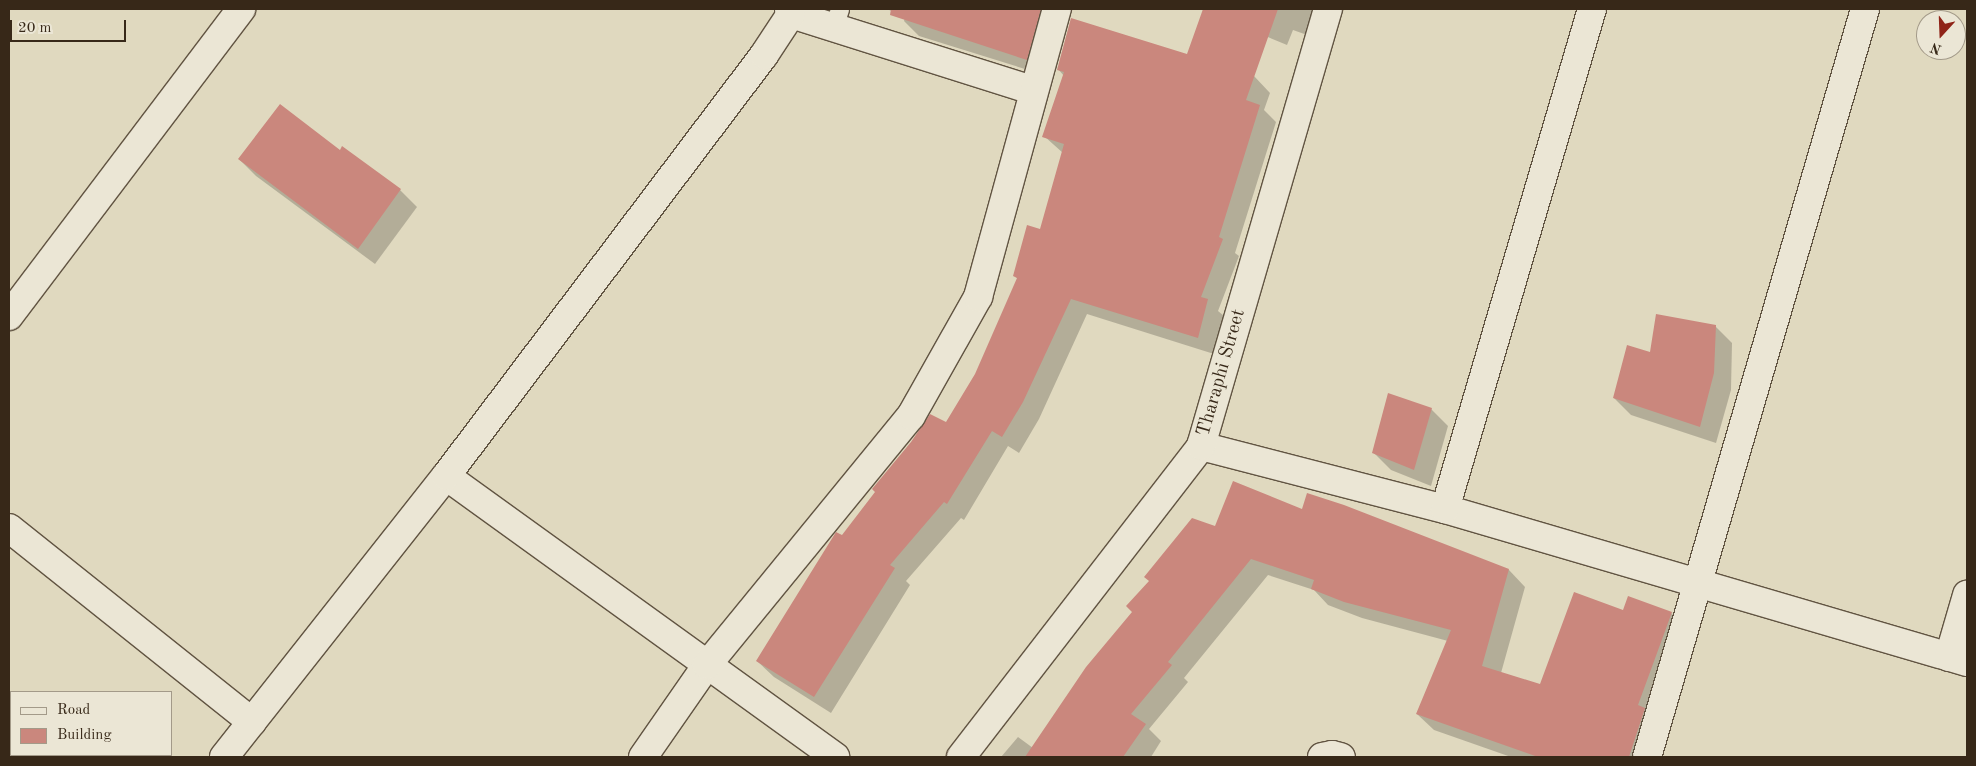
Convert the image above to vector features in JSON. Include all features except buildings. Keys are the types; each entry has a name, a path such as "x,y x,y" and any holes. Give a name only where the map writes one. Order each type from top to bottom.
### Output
{"street":[{"path":"9,316 241,9"},
{"path":"643,757 707,665 911,416 978,297 1032,90 1057,9"},
{"name":"Tharaphi Street","path":"961,757 1201,446 1328,9"},
{"path":"1445,509 1592,9"},
{"path":"1647,757 1865,9"},
{"path":"224,757 446,476 790,12 837,18 1032,90"},
{"path":"1201,446 1445,509 1958,660 1967,595"},
{"path":"446,476 835,757"},
{"path":"9,528 252,722"},
{"path":"1322,757 1332,755 1341,757"}]}
